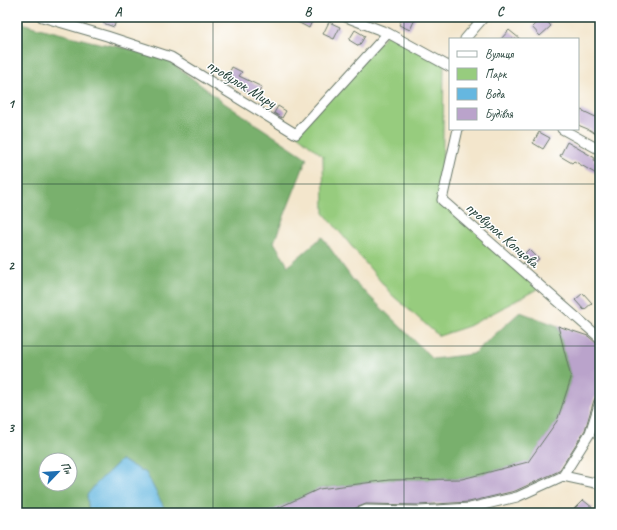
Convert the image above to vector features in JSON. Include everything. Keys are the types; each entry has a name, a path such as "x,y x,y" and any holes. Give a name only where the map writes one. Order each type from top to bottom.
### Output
{"street":[{"name":"провулок Миру","path":"42,17 171,57 296,134 388,33"},
{"path":"346,17 388,33 448,62"},
{"path":"466,38 484,17"},
{"name":"провулок Копцова","path":"458,130 442,200 600,338"},
{"path":"564,130 600,150"},
{"path":"358,513 366,510 419,511 470,508 517,497 563,476 590,433 600,402"},
{"path":"563,476 600,484"}],"green space":[{"path":"17,21 94,42 162,55 224,103 307,158 274,242 288,266 322,237 353,280 433,359 473,354 520,312 558,326 571,378 557,421 528,462 462,479 389,480 319,489 269,513 167,513 146,473 121,460 87,495 89,513 17,513"},
{"path":"388,33 444,63 442,200 541,287 469,326 439,336 392,295 324,213 323,156 296,134"}],"water":[{"path":"121,460 146,473 167,513 89,513 87,495"}],"building":[{"path":"105,17 117,17 114,27 103,23"},
{"path":"288,17 309,17 313,19 309,28"},
{"path":"403,17 416,17 410,30 399,25"},
{"path":"543,17 551,26 540,36 532,27"},
{"path":"329,22 340,27 334,39 323,34"},
{"path":"355,30 365,36 359,46 349,40"},
{"path":"509,30 519,38 502,38"},
{"path":"232,67 242,72 239,76 262,87 257,96 225,81"},
{"path":"278,106 286,111 282,118 274,113"},
{"path":"581,110 600,119 600,137 590,130 579,125 579,115"},
{"path":"539,132 550,138 543,149 533,143"},
{"path":"567,142 595,158 594,160 600,163 600,176 574,161 572,163 560,156"},
{"path":"529,249 539,259 532,265 523,255"},
{"path":"583,293 592,303 584,310 575,300"},
{"path":"558,326 588,336 596,343 600,344 600,396 596,397 594,400 585,430 559,471 515,491 469,502 419,505 366,504 356,508 352,513 267,513 319,489 389,480 462,479 528,462 557,421 571,378"},
{"path":"583,500 593,508 588,513 578,513 574,509"}]}
